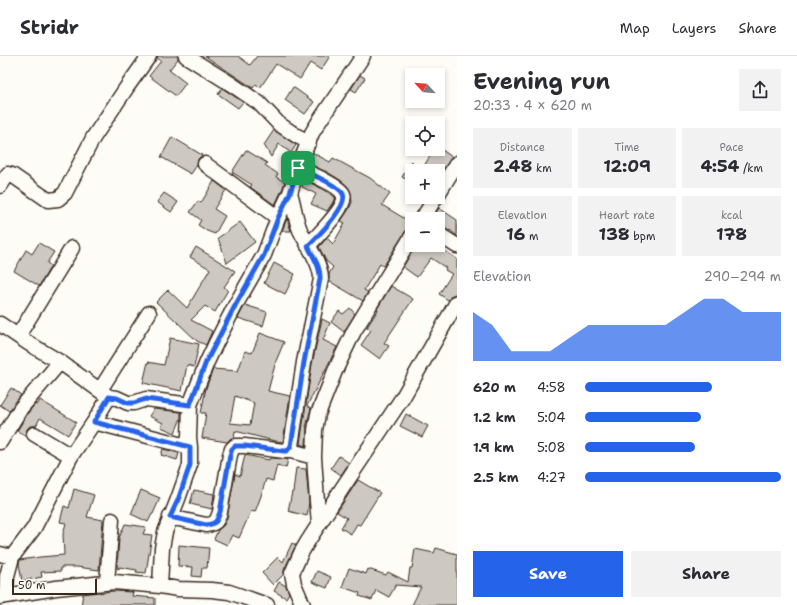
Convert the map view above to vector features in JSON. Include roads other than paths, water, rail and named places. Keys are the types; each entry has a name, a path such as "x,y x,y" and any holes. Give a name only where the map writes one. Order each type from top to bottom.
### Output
{"street":[{"path":"3,176 12,175 48,200 58,199 65,193 93,138 149,56"},
{"path":"186,56 248,95 259,103 279,124 309,142"},
{"path":"160,586 162,548 165,532 190,465 190,405 206,362 236,304 264,255 278,218 290,193 298,168 312,134 363,56"},
{"path":"445,183 457,163"},
{"path":"205,164 278,218"},
{"path":"298,168 332,184 344,194 340,207 328,225 308,246"},
{"path":"287,450 291,446 293,437 304,362 321,273 300,229 290,193"},
{"path":"445,238 457,246"},
{"path":"319,524 314,457 315,430 318,414 335,371 354,331 405,247"},
{"path":"18,336 72,248"},
{"path":"303,605 294,584 292,573 301,553 403,397 457,302"},
{"path":"149,313 105,393 94,422 71,456 34,528 6,556 7,576 3,596 107,582 160,586 178,589 212,590 228,599 238,595 267,605"},
{"path":"0,324 105,393 128,403 134,403 146,399 190,405"},
{"path":"0,442 21,408 60,362"},
{"path":"94,422 190,447"},
{"path":"34,434 71,456"},
{"path":"170,517 206,525 215,523 220,512 230,455 235,446 287,450 314,457"},
{"path":"107,582 112,520"}]}
